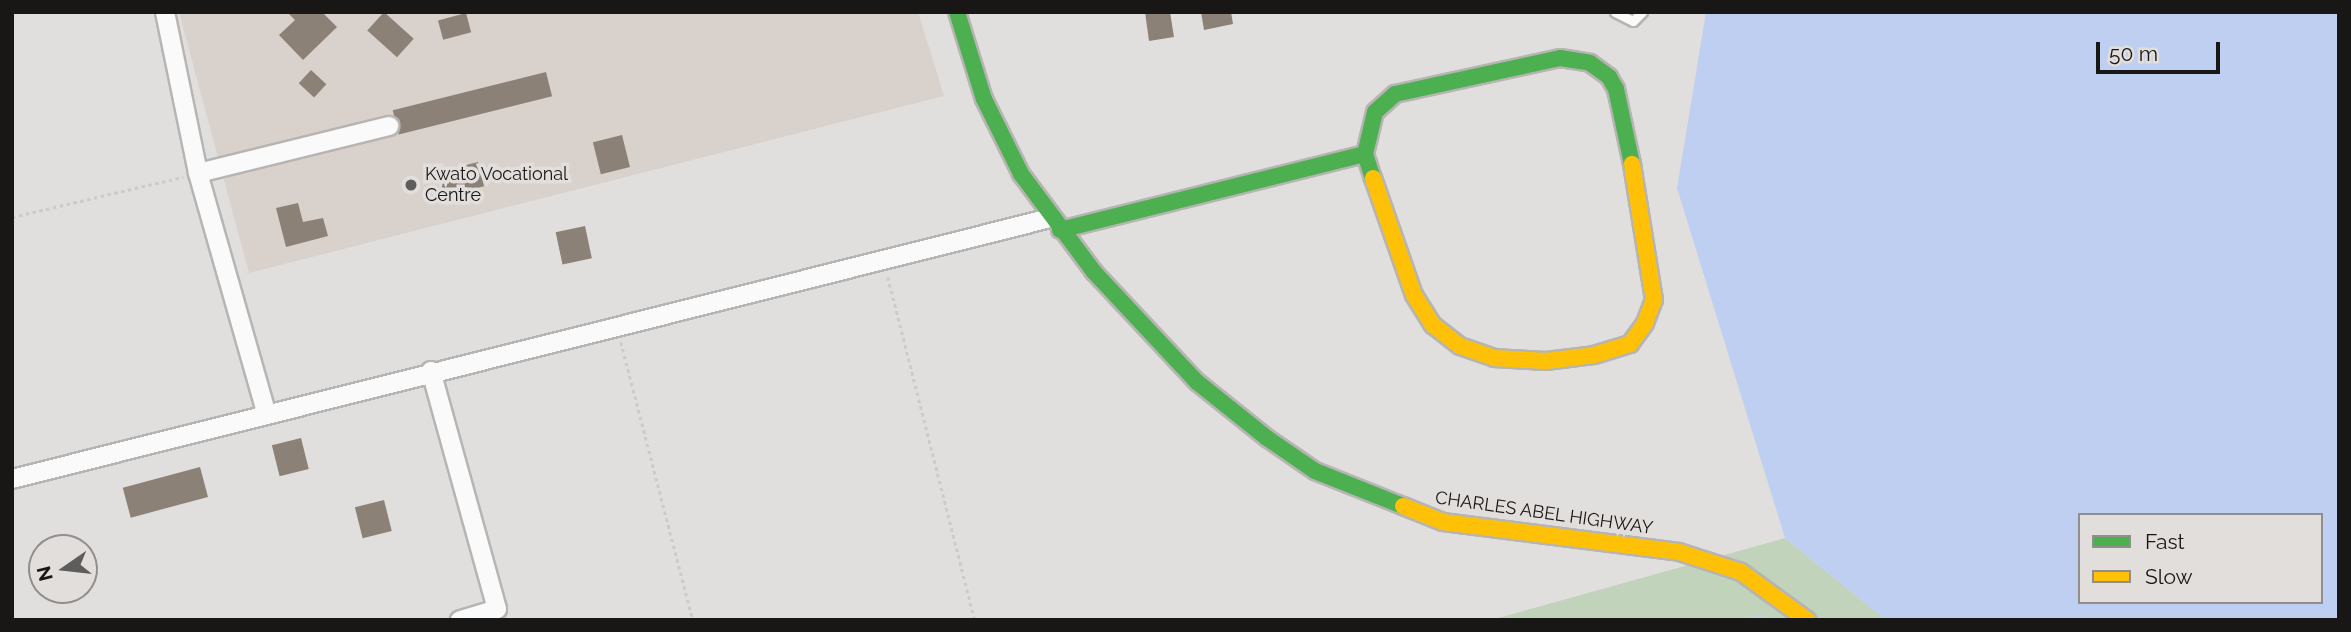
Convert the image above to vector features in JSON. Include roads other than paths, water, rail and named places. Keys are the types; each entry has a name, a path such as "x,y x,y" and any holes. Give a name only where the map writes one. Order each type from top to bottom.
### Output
{"street":[{"path":"164,12 198,173 266,412"},
{"name":"CHARLES ABEL HIGHWAY","path":"957,12 984,99 1021,174 1055,224 1197,382 1315,471 1443,522 1679,552 1741,572 1807,620"},
{"path":"1559,58 1590,62 1609,77 1616,89 1640,200 1654,300 1646,323 1630,344 1594,355 1546,361 1494,358 1460,346 1433,324 1414,295 1365,154 1367,132 1376,113 1395,94 1559,58"},
{"path":"198,173 389,126"},
{"path":"12,479 266,412 884,262 1365,154"},
{"path":"431,371 498,615 460,620"}],"lane":[{"path":"1615,12 1633,21 1642,12"}],"water":[{"path":"1706,12 2339,12 2339,620 1886,620 1785,538 1677,188"}],"waterway":[{"path":"1747,620 1760,618"}],"place":[{"name":"Kwato Vocational Centre","path":"411,185"}]}
